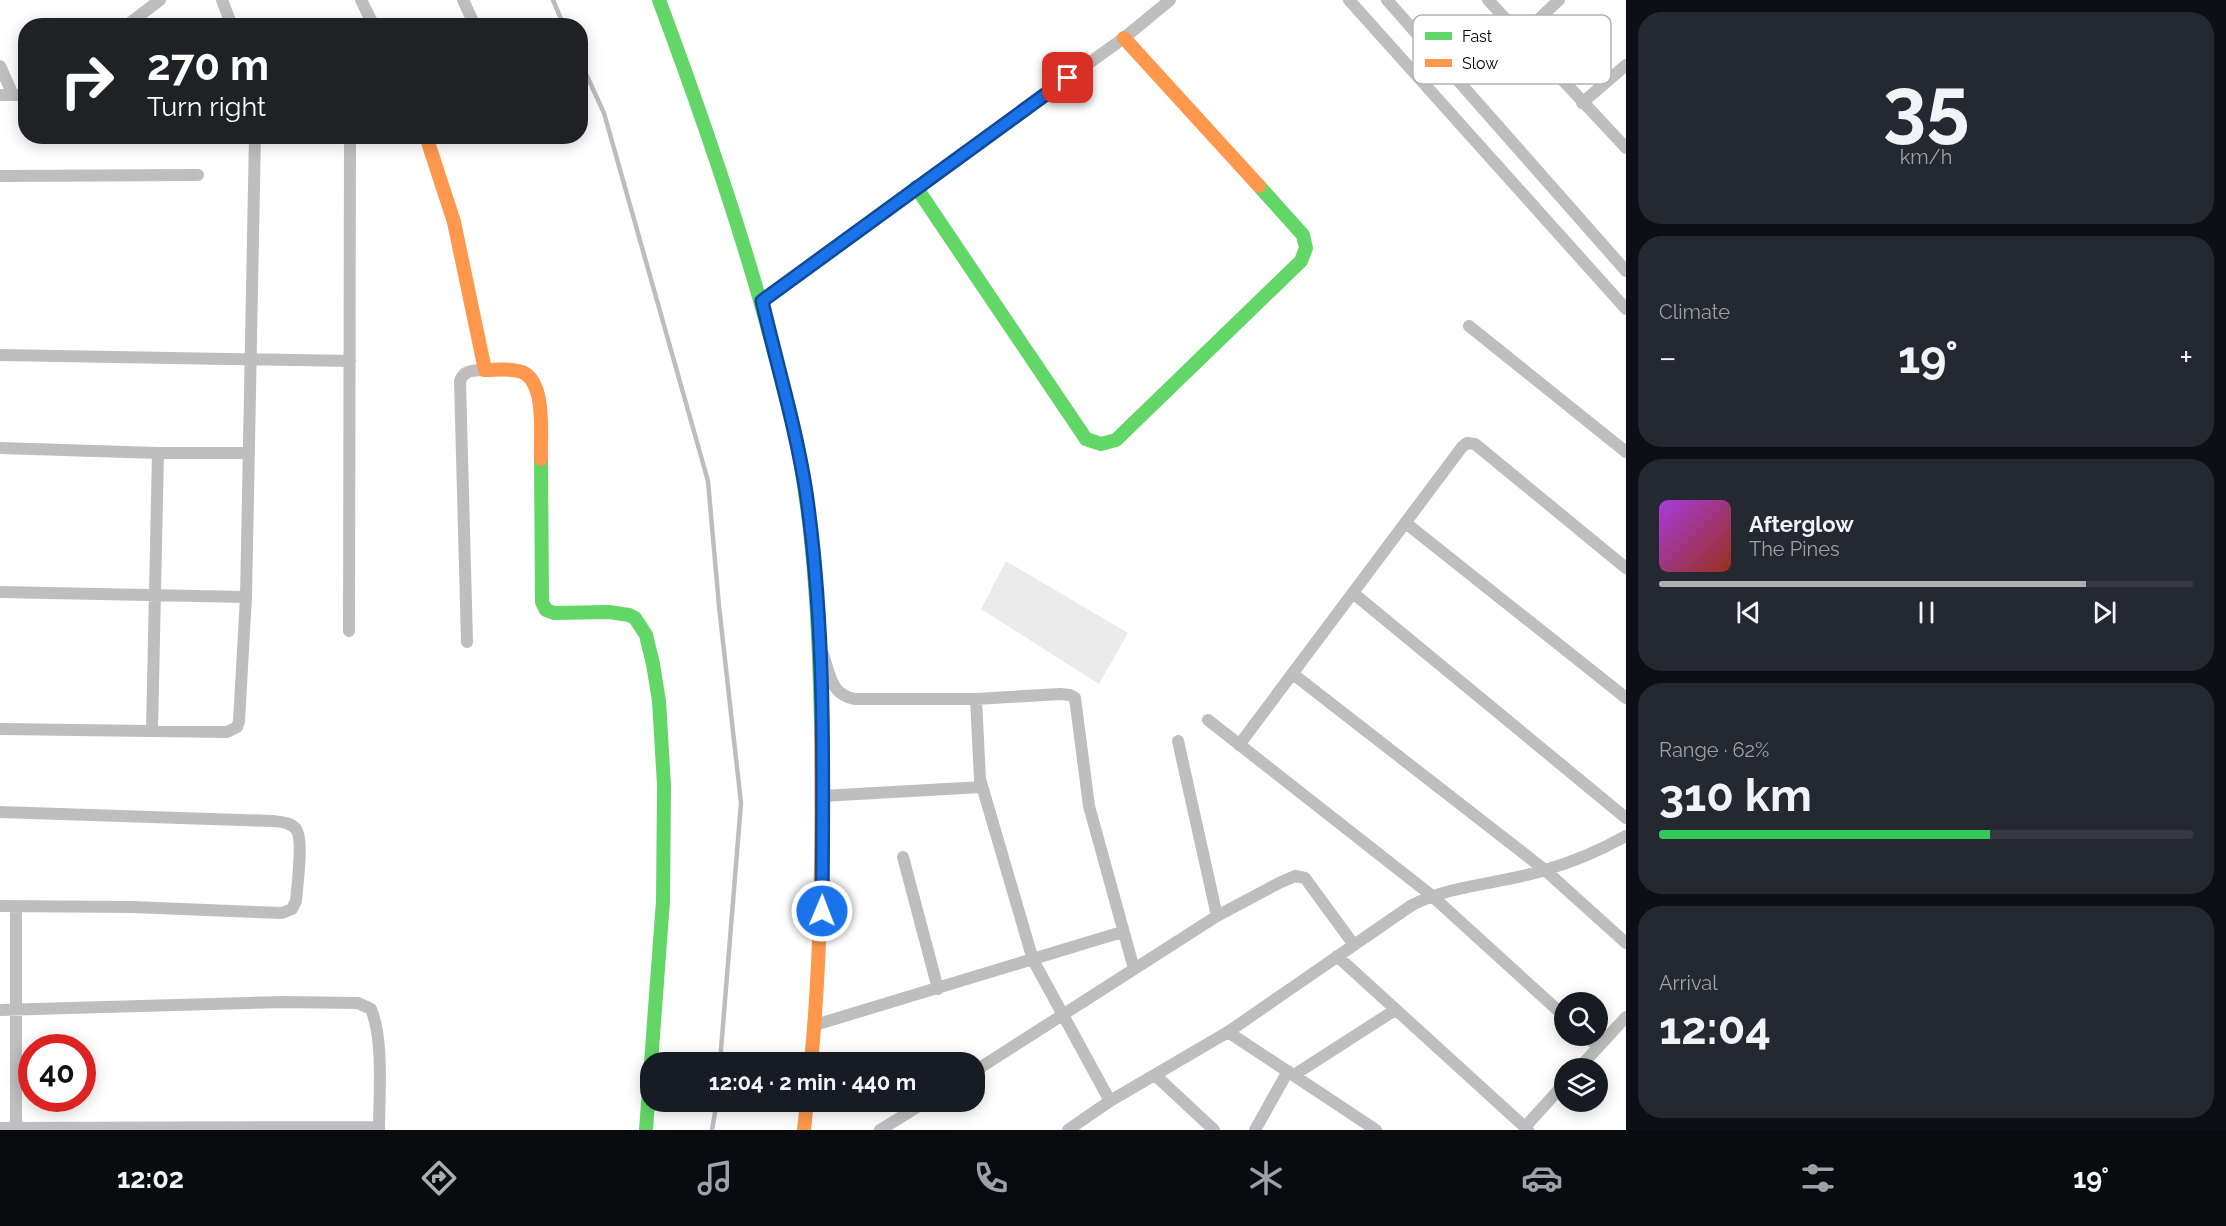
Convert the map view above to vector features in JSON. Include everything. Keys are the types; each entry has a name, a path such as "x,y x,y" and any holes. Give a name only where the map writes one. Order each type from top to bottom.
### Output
{"street":[{"path":"136,18 160,0"},
{"path":"222,0 229,18"},
{"path":"361,0 370,18"},
{"path":"463,0 472,18"},
{"path":"659,0 729,194 762,301 798,450 811,541 819,641 822,796 821,949 812,1052"},
{"path":"762,301 1124,38 1170,0"},
{"path":"1349,0 1413,71"},
{"path":"1387,0 1413,29"},
{"path":"1488,0 1502,15"},
{"path":"1543,15 1559,0"},
{"path":"916,187 1086,439 1096,445 1105,446 1116,440 1301,261 1305,254 1306,244 1303,235 1124,38"},
{"path":"1611,78 1626,65"},
{"path":"0,66 13,95"},
{"path":"1424,84 1626,309"},
{"path":"1461,84 1626,271"},
{"path":"1565,84 1626,148"},
{"path":"1582,103 1604,84"},
{"path":"0,729 227,732 237,728 246,597 255,144"},
{"path":"350,144 350,631"},
{"path":"429,144 439,166 458,236 485,370"},
{"path":"0,176 198,175"},
{"path":"1469,326 1626,452"},
{"path":"0,355 350,361"},
{"path":"467,642 460,381 462,375 467,372 485,370 524,372 533,378 538,388 540,404 542,602 546,610 554,613 619,613 633,616 642,626 648,640 658,690 662,742 664,879 646,1130"},
{"path":"1239,745 1407,524 1462,447 1471,443 1510,472 1626,568"},
{"path":"0,448 158,453 249,453"},
{"path":"152,731 158,453"},
{"path":"1407,524 1626,698"},
{"path":"0,592 246,597"},
{"path":"1353,593 1626,818"},
{"path":"819,641 833,685 845,697 855,699 976,699 1060,693 1075,698 1089,806 1134,969"},
{"path":"1293,674 1545,870 1626,943"},
{"path":"976,699 978,765 982,787 1033,960 1110,1101"},
{"path":"1208,720 1431,895 1554,1007"},
{"path":"1178,741 1217,916"},
{"path":"822,796 982,787"},
{"path":"0,812 273,821 291,825 297,830 299,840 296,901 292,909 282,913 132,907 0,906"},
{"path":"1068,1130 1110,1101 1228,1032 1412,905 1431,895 1545,870 1626,837"},
{"path":"903,858 938,989"},
{"path":"985,1065 1217,916 1279,882 1295,876 1305,878 1354,945"},
{"path":"16,907 16,1129"},
{"path":"815,1024 1122,932"},
{"path":"1337,956 1526,1129 1554,1096"},
{"path":"0,1011 282,1002 358,1003 371,1010 376,1021 379,1128 0,1128"},
{"path":"1255,1130 1291,1073 1395,1010"},
{"path":"1588,1058 1626,1017"},
{"path":"1228,1032 1376,1130"},
{"path":"1155,1075 1214,1130"},
{"path":"804,1130 806,1112"},
{"path":"880,1130 909,1112"}],"shaded area":[{"path":"1006,561 1128,633 1099,684 981,609"}],"waterway":[{"path":"553,0 561,18"},
{"path":"588,78 604,113 708,481 719,606 741,803 721,1052"},
{"path":"712,1130 715,1112"}],"traffic: fast":[{"path":"659,0 735,216 793,424 804,483 812,552 821,725"},
{"path":"916,187 1086,439 1101,444 1116,440 1301,261 1306,248 1303,235 1259,186"},
{"path":"541,459 542,602 546,610 554,613 609,612 635,618 646,635 659,701 664,785 663,901 646,1130"}],"traffic: slow":[{"path":"1124,38 1259,186"},
{"path":"429,144 454,222 485,370 518,371 530,378 539,398 541,459"},
{"path":"812,1052 819,936 821,725"},
{"path":"804,1130 806,1112"}],"route":[{"path":"822,911 819,641 811,541 798,450 762,301 1068,78"}]}
